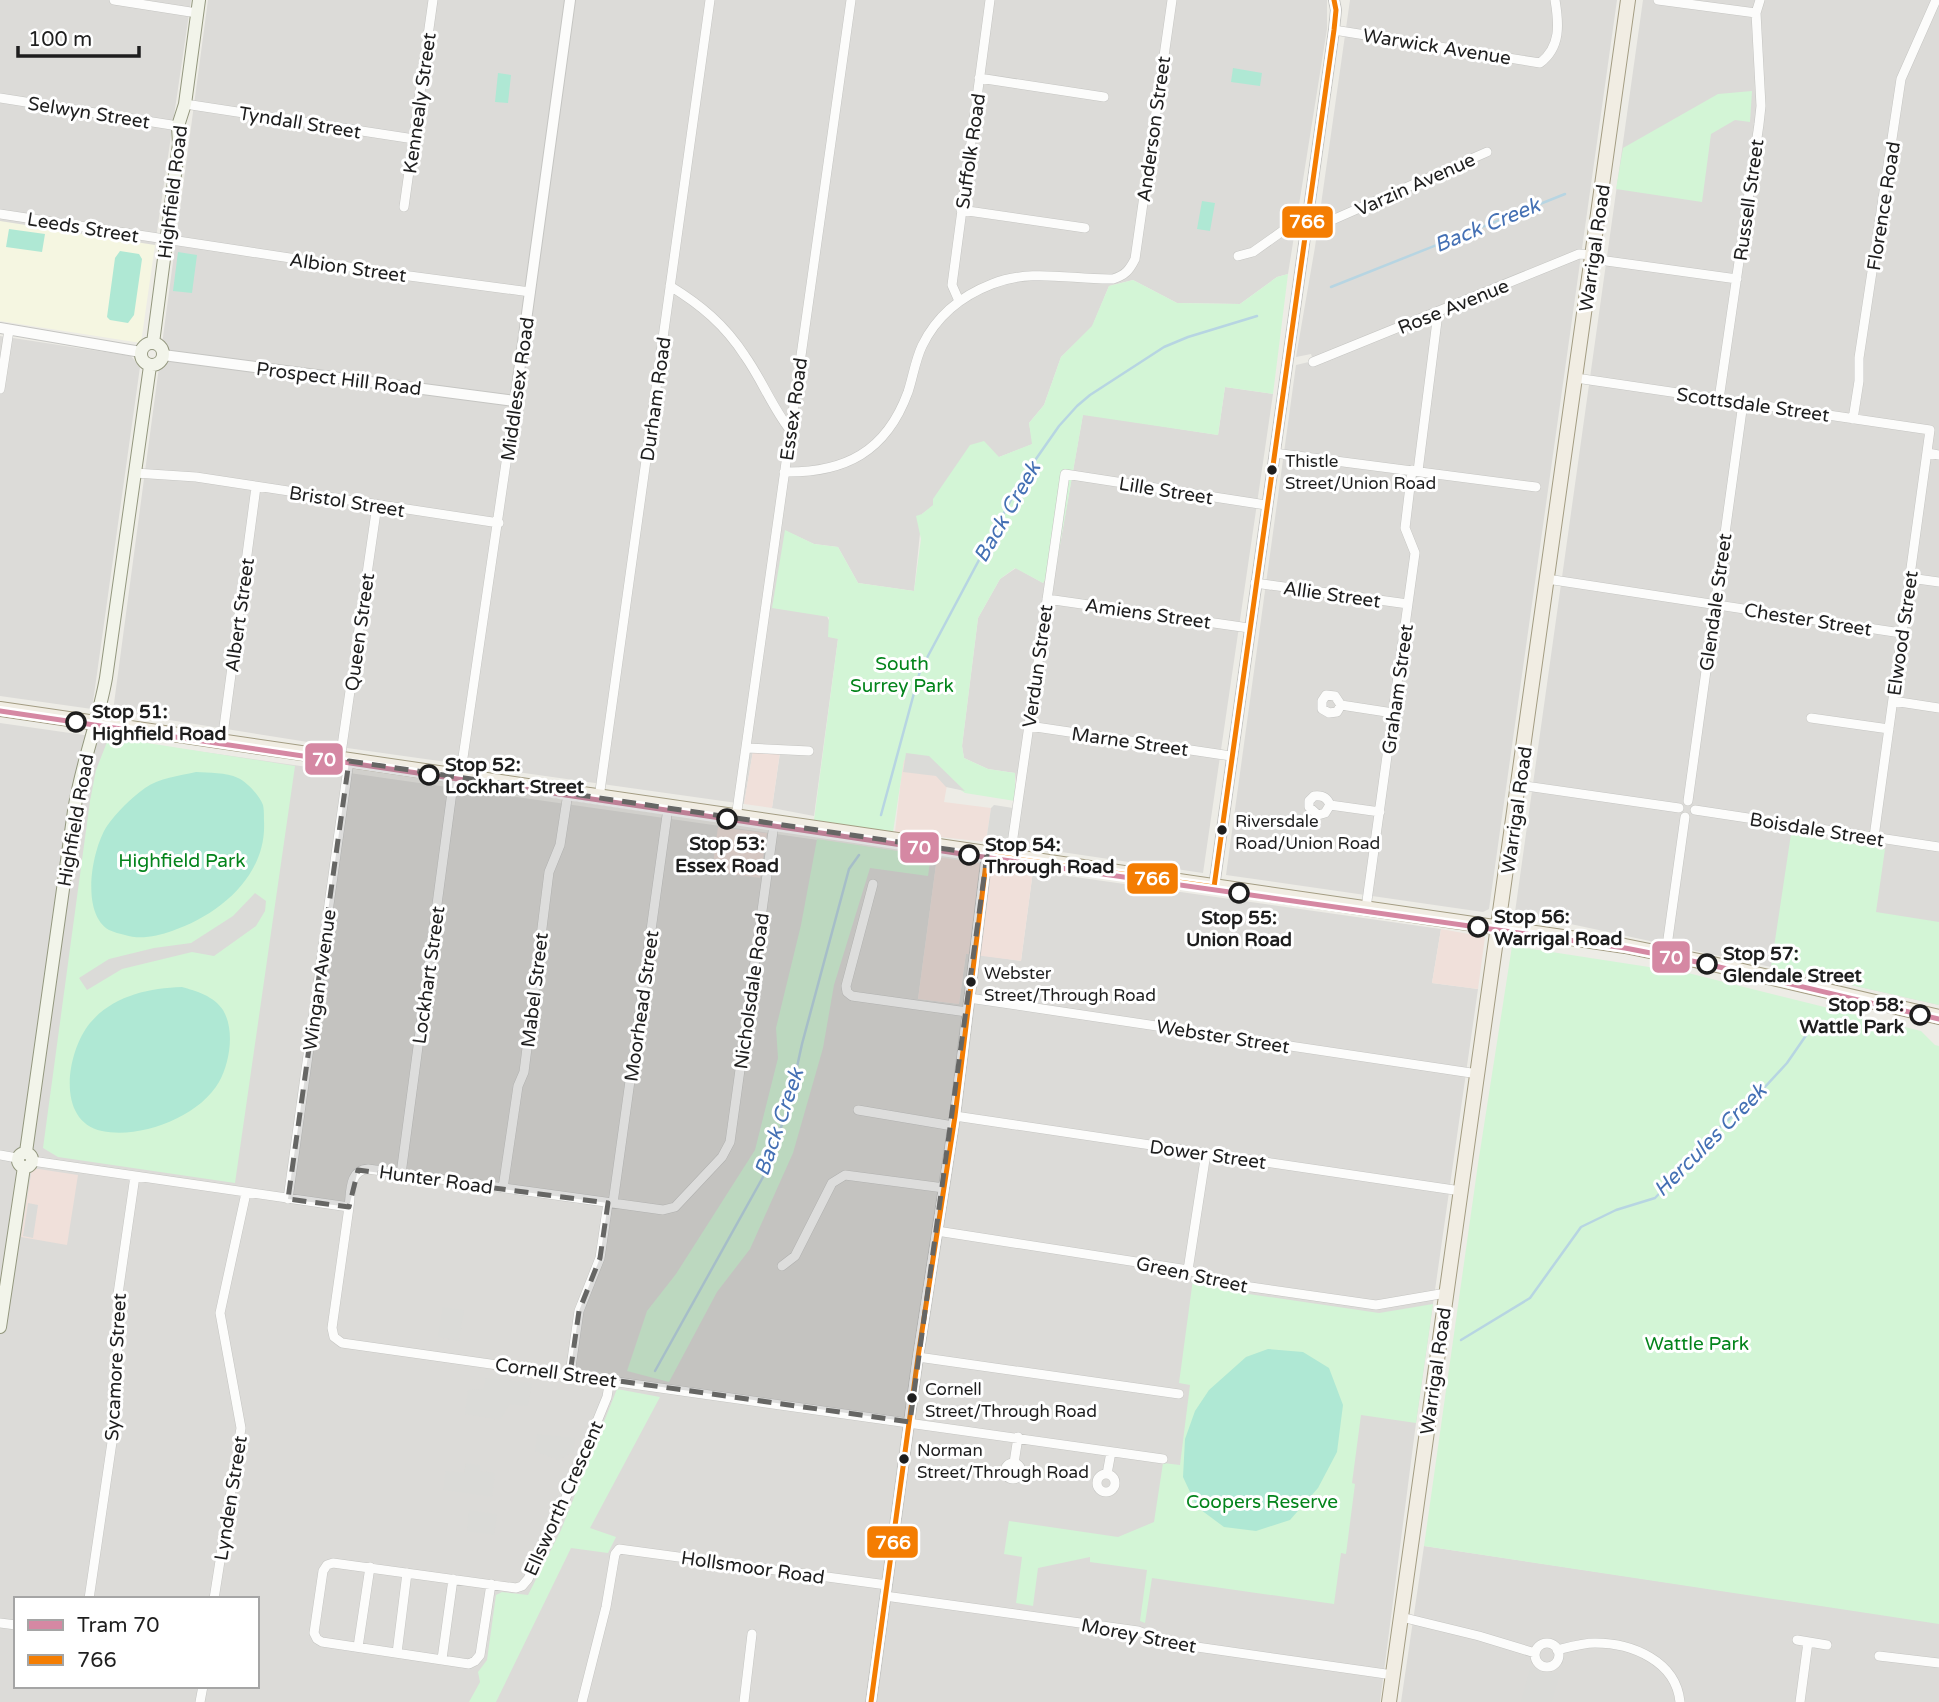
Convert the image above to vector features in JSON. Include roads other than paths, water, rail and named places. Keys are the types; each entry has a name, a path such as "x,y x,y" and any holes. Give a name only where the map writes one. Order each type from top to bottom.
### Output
{"main road":[{"name":"Warrigal Road","path":"1389,1702 1628,0"},
{"name":"Highfield Road","path":"153,343 179,145 178,126 186,104 198,6"},
{"path":"153,343 161,348 163,355 158,363 150,366 142,360 141,352 145,346 153,343"},
{"name":"Highfield Road","path":"0,1327 74,811 83,761 100,712 106,678 150,366"},
{"path":"0,709 1666,953 1939,1017"}],"street":[{"path":"114,0 198,6"},
{"name":"Kennealy Street","path":"404,206 433,0"},
{"name":"Middlesex Road","path":"457,777 464,756 499,523 570,0"},
{"name":"Durham Road","path":"599,798 710,0"},
{"name":"Essex Road","path":"736,818 851,0"},
{"name":"Suffolk Road","path":"959,301 952,285 990,0"},
{"name":"Anderson Street","path":"959,301 992,284 1029,275 1113,279 1130,270 1135,259 1172,0"},
{"path":"1214,887 1334,30 1334,0"},
{"name":"Warwick Avenue","path":"1334,30 1540,63 1549,56 1557,39 1559,21 1555,0"},
{"path":"1658,0 1756,13"},
{"name":"Russell Street","path":"1719,399 1761,106 1756,13 1760,0"},
{"name":"Florence Road","path":"1853,419 1859,381 1859,358 1901,79 1936,0"},
{"path":"979,78 1104,97"},
{"name":"Selwyn Street","path":"0,98 178,126"},
{"name":"Tyndall Street","path":"186,104 414,139"},
{"name":"Varzin Avenue","path":"1238,256 1253,252 1284,230 1305,232 1487,152"},
{"path":"961,210 1086,228"},
{"name":"Leeds Street","path":"0,214 166,240"},
{"name":"Albion Street","path":"166,240 530,292"},
{"name":"Rose Avenue","path":"1313,362 1579,254 1737,279"},
{"path":"670,286 716,318 746,357 790,430"},
{"path":"784,472 813,473 841,466 862,456 878,442 899,413 920,348 928,334 959,301"},
{"name":"Graham Street","path":"1366,908 1415,553 1405,528 1437,313"},
{"path":"0,389 5,329 141,352"},
{"name":"Prospect Hill Road","path":"163,355 515,401"},
{"name":"Scottsdale Street","path":"1576,378 1930,430"},
{"name":"Glendale Street","path":"1688,801 1743,403"},
{"name":"Elwood Street","path":"1874,837 1930,430"},
{"path":"1274,453 1536,487"},
{"path":"1928,453 1939,455"},
{"name":"Bristol Street","path":"135,473 195,477 499,523"},
{"name":"Lille Street","path":"1065,474 1266,505"},
{"name":"Verdun Street","path":"1010,858 1065,474"},
{"name":"Albert Street","path":"222,742 256,487"},
{"name":"Queen Street","path":"345,760 377,505"},
{"path":"1910,578 1939,582"},
{"name":"Chester Street","path":"1548,579 1902,634"},
{"name":"Allie Street","path":"1255,583 1408,604"},
{"name":"Amiens Street","path":"1047,599 1249,628"},
{"path":"1893,701 1939,708"},
{"path":"1341,705 1393,713"},
{"path":"1811,718 1889,729"},
{"name":"Marne Street","path":"1028,726 1231,756"},
{"path":"746,748 809,751"},
{"name":"Wingan Avenue","path":"288,1199 345,760"},
{"name":"Lockhart Street","path":"401,1174 457,777"},
{"path":"1519,785 1679,808"},
{"name":"Mabel Street","path":"503,1188 518,1086 524,1072 549,872 560,845 568,793"},
{"path":"1688,801 1695,810 1693,815 1685,817 1681,815 1679,808 1682,803 1688,801"},
{"path":"1330,805 1380,812"},
{"name":"Moorhead Street","path":"570,1374 579,1311 600,1258 611,1203 668,808"},
{"name":"Boisdale Street","path":"1695,810 1939,847"},
{"path":"1666,953 1685,817"},
{"name":"Nicholsdale Road","path":"722,1157 730,1142 774,824"},
{"path":"871,1702 918,1357 954,1121 987,855"},
{"path":"873,884 846,986 847,992 852,996 967,1012"},
{"name":"Webster Street","path":"969,998 1478,1074"},
{"name":"Dower Street","path":"858,1110 1206,1153 1461,1191"},
{"path":"1188,1270 1206,1153"},
{"path":"0,1156 349,1207"},
{"name":"Hunter Road","path":"349,1207 352,1181 355,1174 362,1170 663,1210 675,1207 722,1157"},
{"path":"782,1266 795,1256 832,1183 845,1175 944,1188"},
{"name":"Sycamore Street","path":"89,1597 117,1408 118,1294 135,1176"},
{"name":"Lynden Street","path":"214,1597 241,1428 220,1314 246,1192"},
{"name":"Cornell Street","path":"349,1207 332,1328 334,1337 342,1343 1163,1459"},
{"name":"Green Street","path":"937,1231 1188,1270 1230,1284 1376,1305 1446,1293"},
{"path":"918,1357 1179,1394"},
{"name":"Ellsworth Crescent","path":"491,1584 480,1655 468,1664 322,1642 314,1633 323,1571 327,1565 333,1563 370,1567 407,1573 491,1584 516,1588 522,1586 558,1517 587,1449 607,1396 610,1379"},
{"path":"1014,1463 1018,1437"},
{"path":"1107,1474 1111,1452"},
{"name":"Hollsmoor Road","path":"582,1702 606,1607 614,1554 619,1549 886,1591"},
{"path":"358,1647 370,1567"},
{"path":"397,1653 407,1573"},
{"path":"442,1660 453,1579"},
{"name":"Morey Street","path":"886,1591 1138,1631 1169,1643 1393,1675"},
{"path":"1401,1617 1535,1653"},
{"path":"744,1702 752,1634"},
{"path":"1797,1640 1827,1645"},
{"path":"1800,1702 1808,1642"},
{"path":"1558,1650 1594,1643 1638,1650 1650,1655 1672,1679 1679,1691 1680,1702"},
{"path":"1552,1644 1558,1650 1558,1660 1550,1667 1538,1664 1535,1653 1538,1646 1552,1644"},
{"path":"1879,1656 1939,1663"}],"waterway":[{"name":"Back Creek","path":"1331,287 1565,194"},
{"name":"Back Creek","path":"881,815 920,671 1022,479 1059,426 1090,395 1164,347 1257,316"},
{"name":"Back Creek","path":"655,1371 763,1177 788,1108 802,1044 849,869 859,855"},
{"name":"Hercules Creek","path":"1461,1340 1530,1298 1581,1227 1616,1210 1655,1198 1682,1170 1693,1151 1764,1088 1787,1063 1816,1021"}],"tram line":[{"name":"70","path":"0,711 976,856 1625,948 1702,963 1939,1019"}],"place":[{"name":"Thistle Street/Union Road","path":"1272,470"},
{"name":"Stop 51: Highfield Road","path":"76,722"},
{"name":"Stop 52: Lockhart Street","path":"429,775"},
{"name":"Stop 53: Essex Road","path":"727,819"},
{"name":"Riversdale Road/Union Road","path":"1222,830"},
{"name":"Stop 54: Through Road","path":"969,855"},
{"name":"Stop 55: Union Road","path":"1239,893"},
{"name":"Stop 56: Warrigal Road","path":"1478,927"},
{"name":"Stop 57: Glendale Street","path":"1707,964"},
{"name":"Webster Street/Through Road","path":"971,982"},
{"name":"Stop 58: Wattle Park","path":"1920,1015"},
{"name":"Cornell Street/Through Road","path":"912,1398"},
{"name":"Norman Street/Through Road","path":"904,1459"}],"park label":[{"name":"South Surrey Park","path":"902,674"},
{"name":"Highfield Park","path":"182,860"},
{"name":"Wattle Park","path":"1697,1343"},
{"name":"Coopers Reserve","path":"1262,1501"}]}
